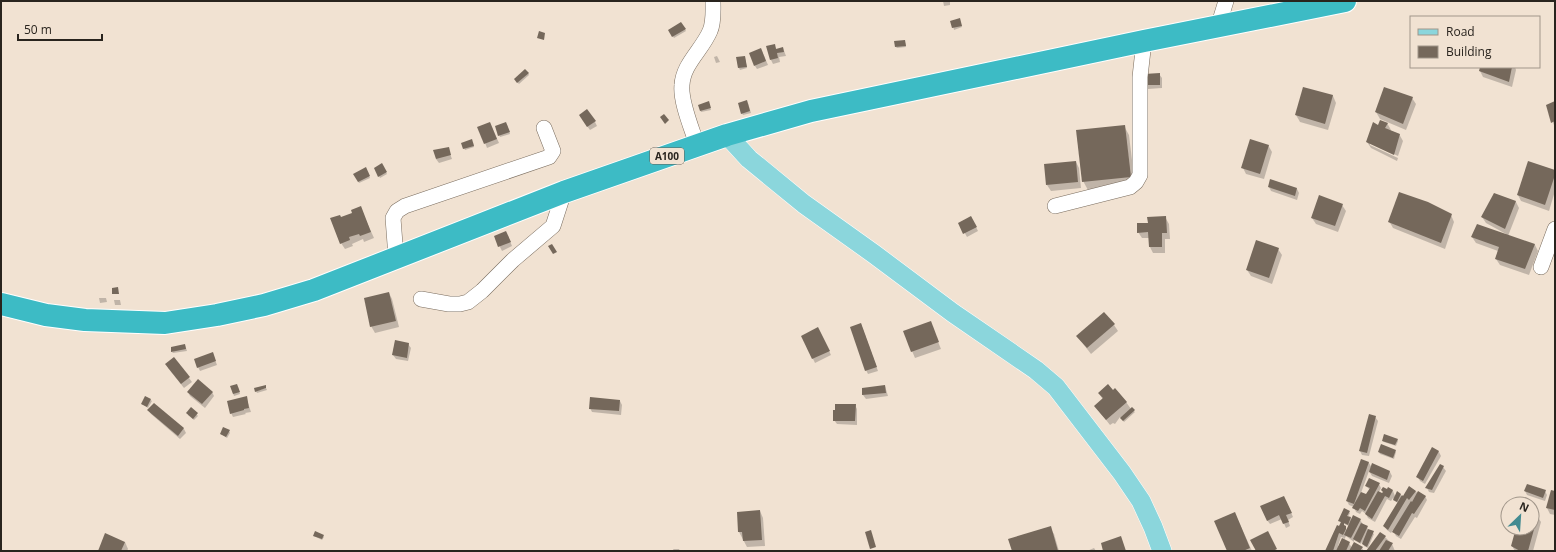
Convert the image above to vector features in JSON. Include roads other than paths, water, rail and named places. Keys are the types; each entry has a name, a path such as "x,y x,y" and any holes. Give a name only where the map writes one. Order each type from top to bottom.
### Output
{"highway":[{"name":"A100","path":"1,304 46,315 85,320 165,323 217,315 264,305 314,290 564,192 727,135 811,111 1144,41 1345,1"}],"main road":[{"path":"727,135 749,159 804,204 953,313 1036,370 1056,387 1122,473 1141,501 1154,527 1162,551"}],"street":[{"path":"697,145 686,110 681,87 688,65 712,26 713,1"},
{"path":"1218,27 1226,1"},
{"path":"1054,206 1130,186 1136,182 1140,175 1140,77 1144,41"},
{"path":"396,257 393,218 397,211 405,206 549,157 553,151 544,128"},
{"path":"420,298 449,304 468,302 482,291 513,260 553,226 564,192"},
{"path":"1541,267 1555,228"}]}
